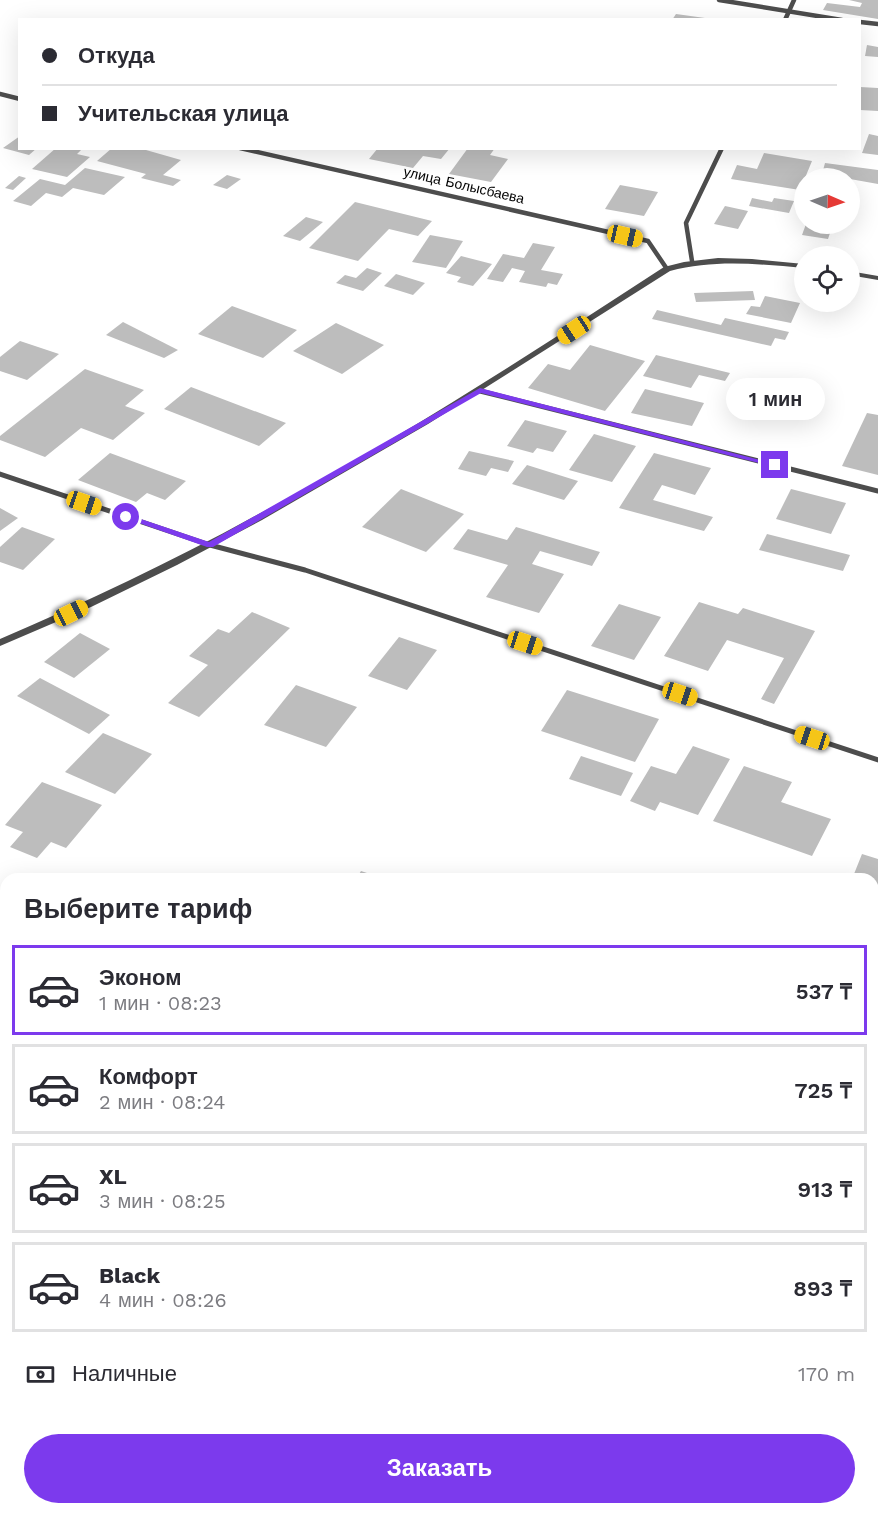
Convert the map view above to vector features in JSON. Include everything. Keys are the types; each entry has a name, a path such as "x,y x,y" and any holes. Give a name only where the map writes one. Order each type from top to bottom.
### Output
{"street":[{"path":"720,0 827,18"},
{"path":"786,18 794,0"},
{"path":"861,22 878,24"},
{"path":"0,94 18,98"},
{"name":"улица Болысбаева","path":"249,150 648,241 668,269"},
{"path":"692,261 686,223 721,150"},
{"path":"0,644 51,622 210,545 480,391 668,269 692,261 751,261 794,266"},
{"path":"860,275 878,278"},
{"path":"480,391 878,491"},
{"path":"0,474 210,545 305,570 878,760"}],"building":[{"path":"849,0 878,0 878,19 823,10 827,3 860,7 862,3"},
{"path":"676,14 705,18 673,18"},
{"path":"867,45 878,47 878,57 865,56"},
{"path":"861,87 878,88 878,111 861,110"},
{"path":"869,134 878,136 878,155 862,153"},
{"path":"18,137 18,150 35,150 29,155 3,148"},
{"path":"54,150 81,150 77,154 90,157 67,177 32,169"},
{"path":"110,150 146,150 181,160 163,175 181,180 173,186 141,178 146,174 97,161"},
{"path":"376,150 448,150 441,159 423,156 413,168 369,159"},
{"path":"467,150 494,150 490,155 508,159 491,182 449,174"},
{"path":"764,153 812,161 809,168 794,168 794,189 731,179 737,165 757,169"},
{"path":"825,163 878,170 878,184 860,181 860,168 824,168"},
{"path":"85,168 125,177 104,195 73,188 62,197 46,193 31,206 13,201 40,179 65,185"},
{"path":"227,175 241,179 227,189 213,185"},
{"path":"19,176 26,178 13,190 5,188"},
{"path":"620,185 658,192 644,216 605,209"},
{"path":"752,198 772,202 774,198 794,201 789,213 749,206"},
{"path":"355,202 432,221 418,236 389,229 358,261 309,248"},
{"path":"725,206 748,211 738,229 714,224"},
{"path":"306,217 323,222 300,241 283,236"},
{"path":"802,234 830,234 828,239"},
{"path":"430,235 463,241 446,268 412,262"},
{"path":"533,243 555,247 541,270 563,274 557,285 548,283 546,287 519,282 525,271 512,268 503,282 487,279 503,254 524,258"},
{"path":"461,256 492,264 473,286 457,282 461,277 446,273"},
{"path":"367,268 382,273 363,291 336,283 345,275 356,278"},
{"path":"396,274 425,283 413,295 384,286"},
{"path":"753,291 755,300 696,302 694,293"},
{"path":"765,296 794,302 794,312 796,312 791,323 746,314 751,306 760,307"},
{"path":"232,306 297,330 263,358 198,334"},
{"path":"657,310 721,325 725,318 789,332 785,340 775,338 771,346 652,319"},
{"path":"123,322 178,350 164,358 106,335"},
{"path":"336,323 384,345 342,374 293,351"},
{"path":"20,341 59,354 27,380 0,371 0,357"},
{"path":"590,345 645,361 605,411 528,388 548,364 570,370"},
{"path":"656,355 730,373 725,381 699,375 691,388 643,376"},
{"path":"85,369 144,390 125,406 145,413 113,440 81,428 45,457 0,440 0,436"},
{"path":"191,387 286,423 259,446 164,409"},
{"path":"645,389 704,403 692,426 631,413"},
{"path":"763,390 804,397 806,392 817,393 811,414 758,405"},
{"path":"867,413 878,415 878,475 842,466"},
{"path":"525,420 567,431 553,452 537,448 533,453 507,446"},
{"path":"594,434 636,446 612,482 569,470"},
{"path":"469,451 514,461 508,472 491,468 486,476 458,469"},
{"path":"110,453 186,481 165,500 147,493 136,502 78,480"},
{"path":"654,453 711,468 695,495 662,485 653,500 713,517 704,531 619,508"},
{"path":"527,465 578,481 564,500 512,484"},
{"path":"401,489 464,514 426,552 362,527"},
{"path":"791,489 846,503 831,534 776,519"},
{"path":"0,508 18,518 0,531"},
{"path":"22,527 55,539 23,570 0,562 0,547"},
{"path":"516,527 600,552 592,566 540,551 532,564 564,574 539,613 486,597 508,565 453,549 468,529 507,540"},
{"path":"767,534 850,555 843,571 759,550"},
{"path":"699,602 738,614 743,608 815,631 774,704 761,699 784,658 727,640 708,671 664,656"},
{"path":"619,604 661,617 634,660 591,646"},
{"path":"252,612 290,628 199,717 168,703 208,665 189,656 218,629 229,633"},
{"path":"80,633 110,649 74,678 44,662"},
{"path":"399,637 437,650 407,690 368,676"},
{"path":"40,678 110,715 89,734 17,696"},
{"path":"296,685 357,707 326,747 264,725"},
{"path":"567,690 659,719 635,762 541,731"},
{"path":"103,733 152,754 115,794 65,772"},
{"path":"693,746 730,759 698,815 660,802 655,811 630,801 651,766 676,774"},
{"path":"581,756 633,773 621,796 569,779"},
{"path":"744,766 792,782 781,802 831,819 812,856 713,821"},
{"path":"42,782 102,805 66,848 51,842 37,858 10,847 23,832 5,825"},
{"path":"862,854 878,859 878,873 854,873"}],"route":[{"path":"126,517 210,545 480,391 775,465"}]}
